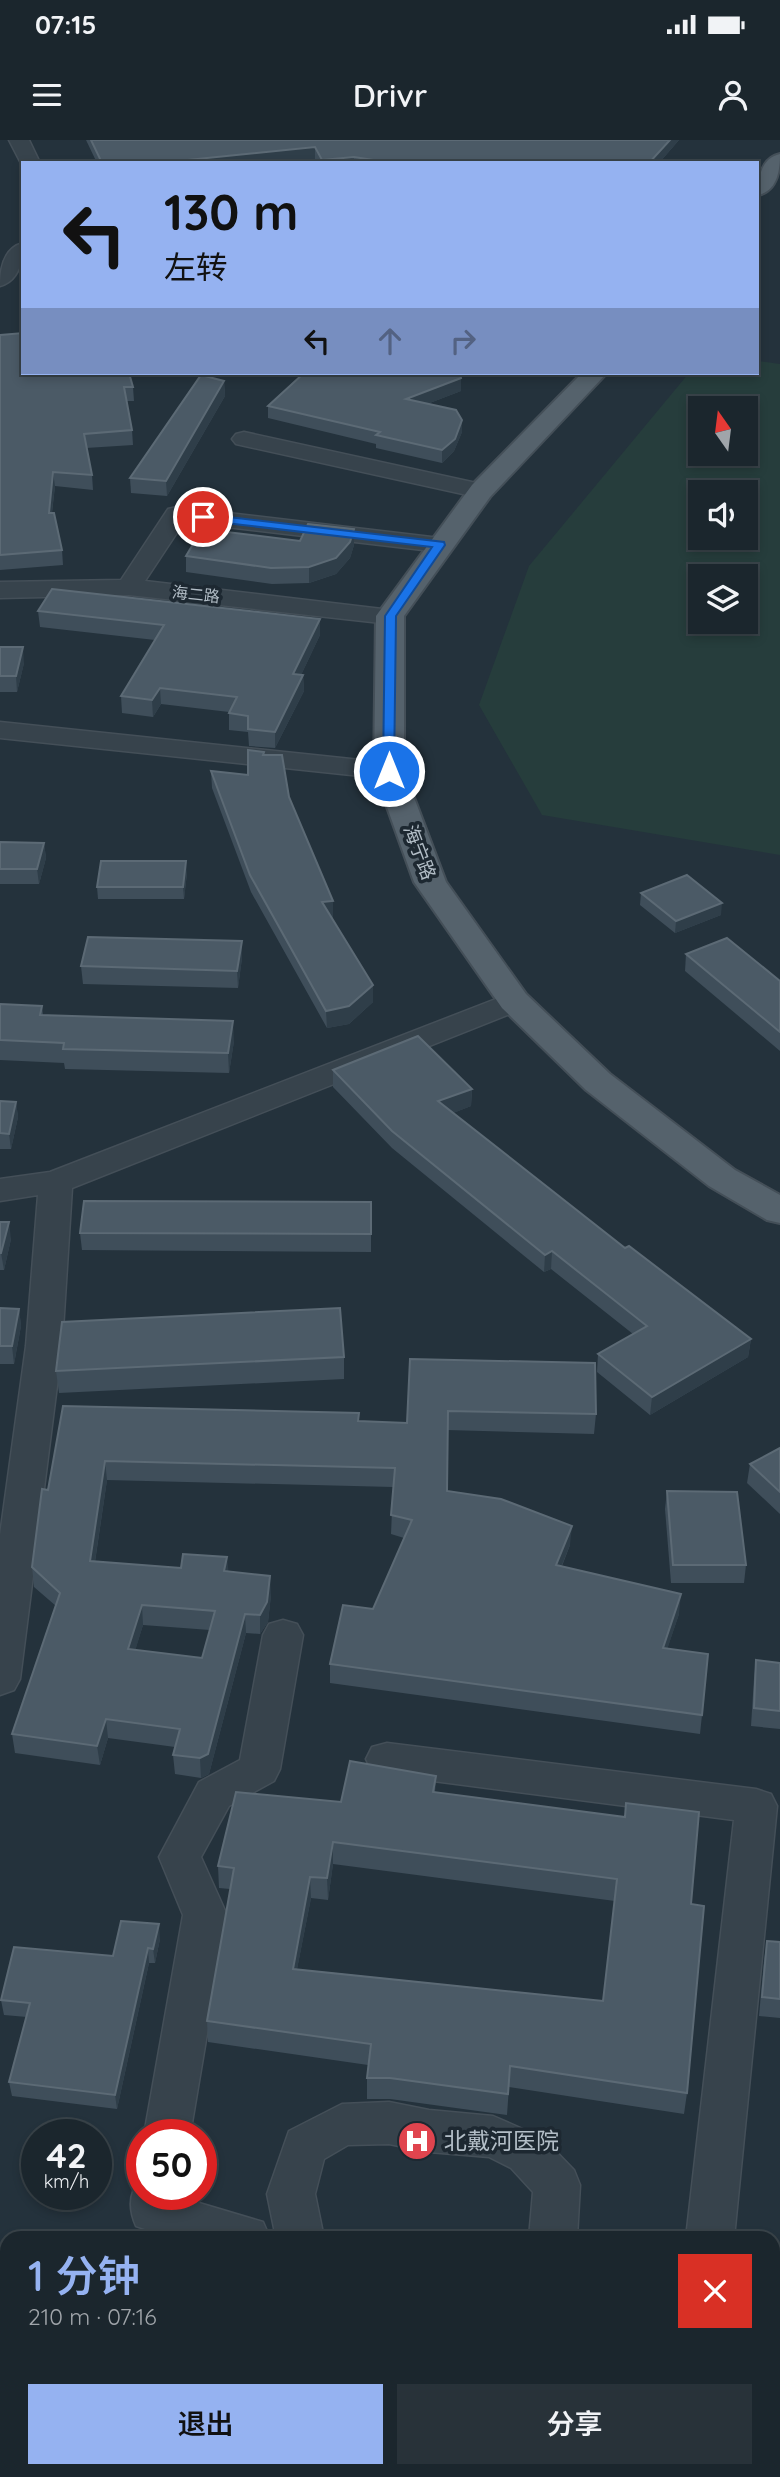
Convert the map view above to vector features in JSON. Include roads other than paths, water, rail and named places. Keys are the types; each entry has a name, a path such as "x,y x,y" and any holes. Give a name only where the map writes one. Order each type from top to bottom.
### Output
{"main road":[{"path":"759,188 780,160"},
{"path":"390,616 481,491 593,375"},
{"name":"海宁路","path":"390,616 389,771 430,882 514,1001 598,1082 723,1178 780,1211"}],"street":[{"path":"19,140 29,161"},
{"path":"1,278 21,252"},
{"path":"244,439 481,491"},
{"path":"129,587 177,514 440,545"},
{"name":"海二路","path":"0,590 129,587 390,616"},
{"path":"0,730 389,771"},
{"path":"0,1190 56,1182 514,1001"},
{"path":"0,1679 44,1346 56,1182"},
{"path":"170,2119 205,1915 180,1857 214,1794 259,1769 284,1635"},
{"path":"387,1759 756,1806 711,2231"},
{"path":"299,2231 291,2194 305,2147 342,2125 390,2123 429,2131 493,2137 527,2153 557,2185 554,2231"},
{"path":"153,2210 222,2231"}],"place":[{"name":"北戴河医院","path":"417,2141"}]}
